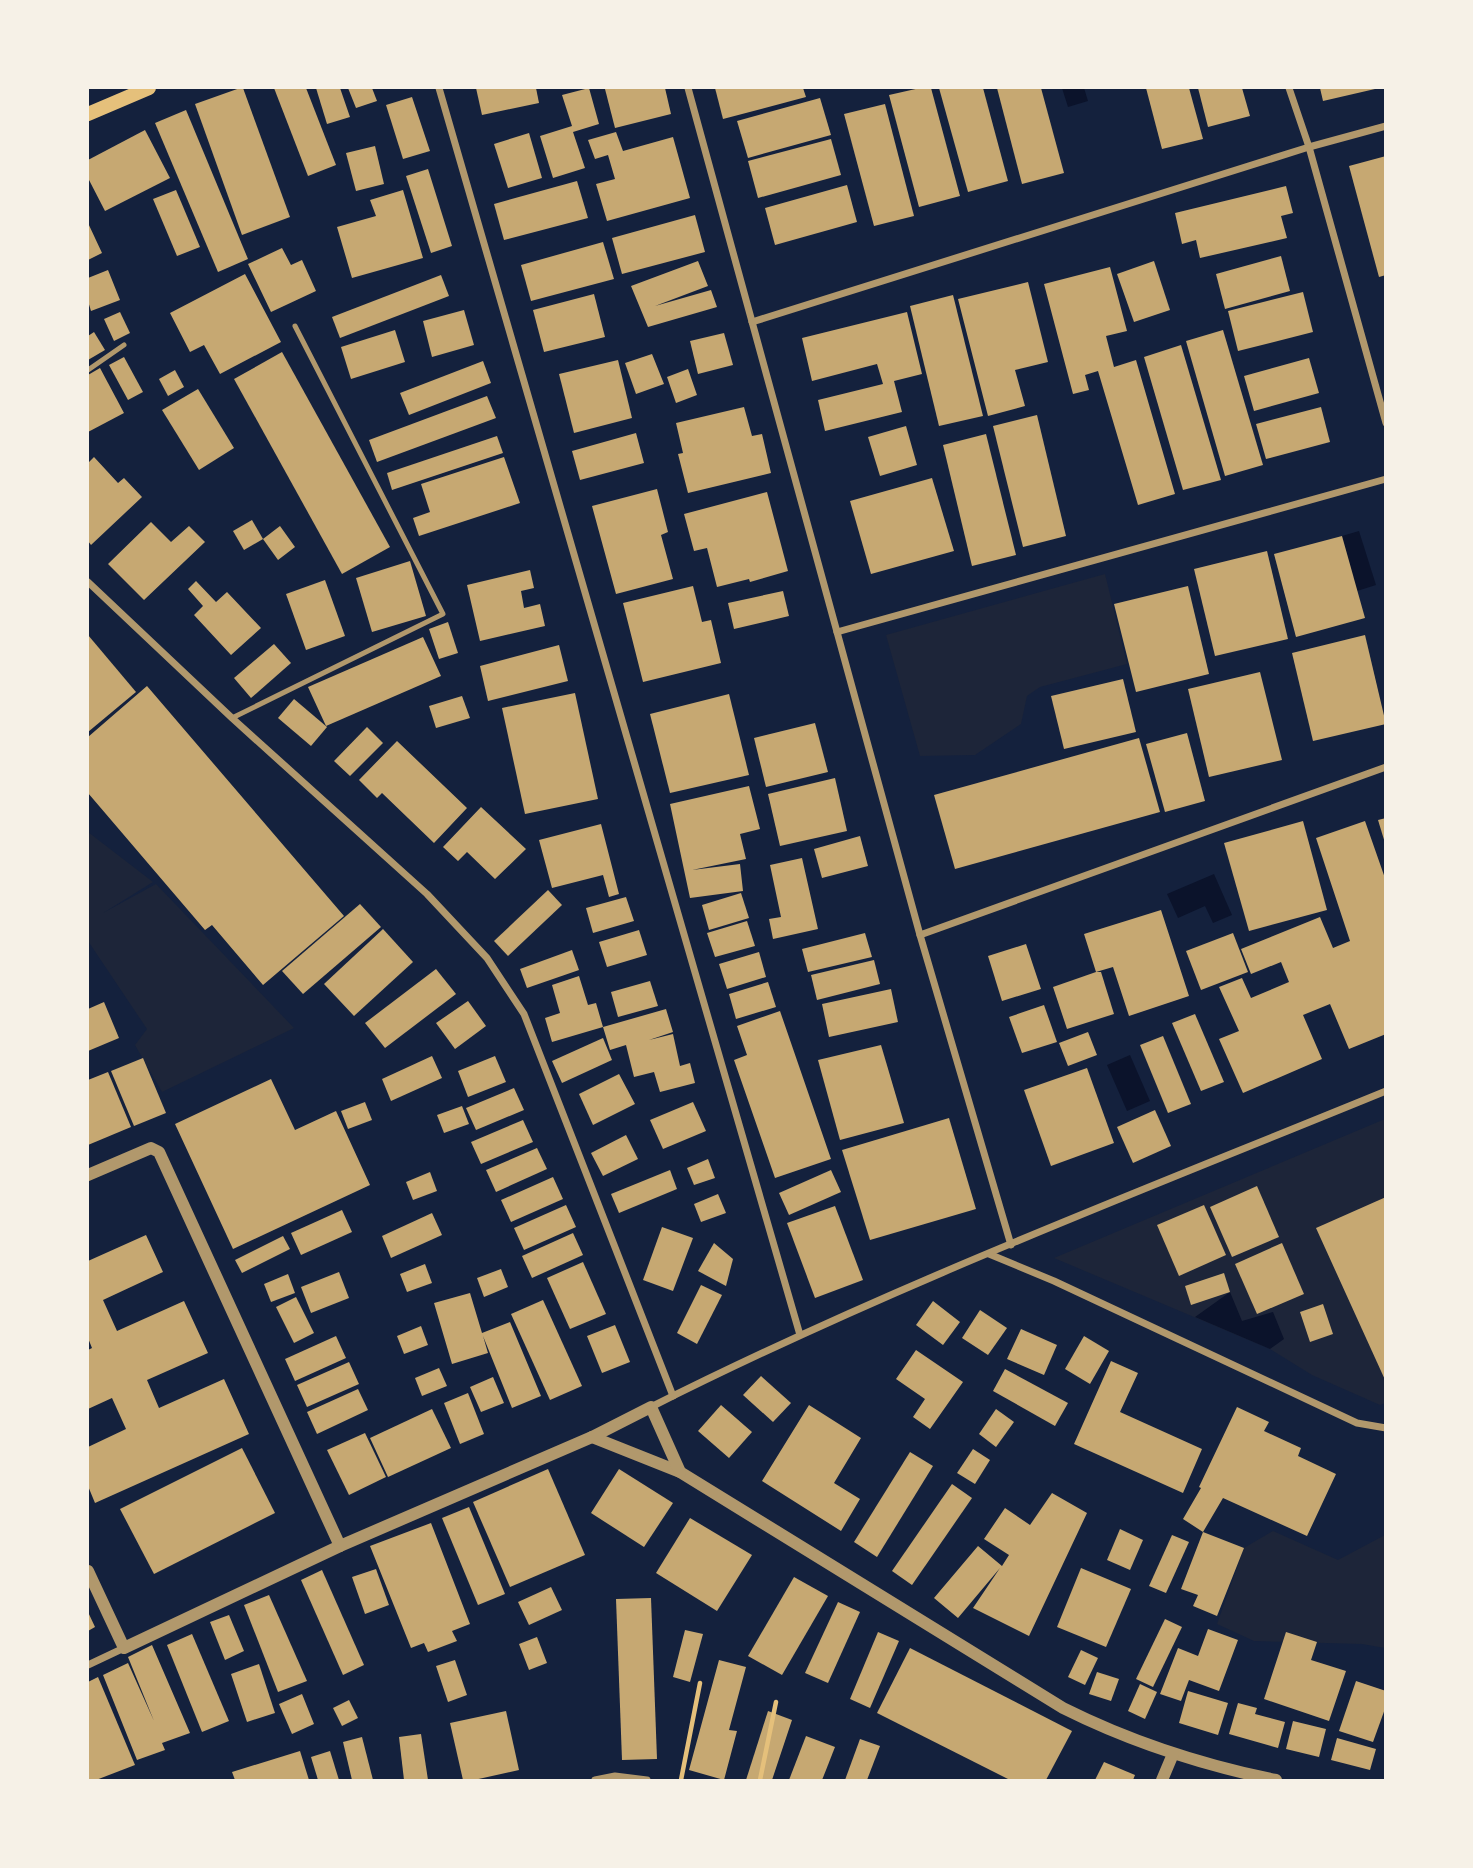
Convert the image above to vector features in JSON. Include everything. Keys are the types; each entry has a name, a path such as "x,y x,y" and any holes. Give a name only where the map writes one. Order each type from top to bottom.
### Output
{"main road":[{"path":"88,114 144,88"}],"street":[{"path":"439,88 800,1335"},
{"path":"688,88 920,935 1011,1245"},
{"path":"1289,88 1385,423"},
{"path":"752,322 1308,147 1385,126"},
{"path":"837,632 1385,479"},
{"path":"88,582 232,718 427,894 487,958 524,1014 673,1396"},
{"path":"920,935 1385,767"},
{"path":"88,1665 340,1546 592,1437 800,1335 1385,1091"},
{"path":"88,1175 151,1148 159,1152 340,1546"},
{"path":"989,1254 1054,1281 1357,1423 1385,1428"},
{"path":"651,1407 680,1472"},
{"path":"592,1437 680,1472 1063,1708 1093,1723 1173,1754 1276,1780"},
{"path":"88,1571 124,1648"},
{"path":"1162,1780 1173,1754"},
{"path":"595,1780 615,1776 647,1780"}],"lane":[{"path":"232,718 443,614 295,326"},
{"path":"88,370 124,345"}],"path":[{"path":"681,1780 700,1683"},
{"path":"760,1780 776,1702"}],"shaded area":[{"path":"1062,88 1084,88 1088,101 1068,107"},
{"path":"1359,531 1376,585 1357,591 1342,536"},
{"path":"1105,574 1127,664 1040,687 1027,696 1021,724 975,755 920,756 886,635"},
{"path":"88,832 153,882 103,913 156,884 294,1028 162,1092 135,1045 147,1029 88,941"},
{"path":"1214,874 1232,915 1213,923 1205,906 1178,918 1167,894"},
{"path":"1130,1055 1150,1101 1127,1111 1107,1065"},
{"path":"1385,1119 1385,1403 1380,1405 1312,1375 1270,1349 1054,1258"},
{"path":"1230,1292 1242,1321 1273,1312 1284,1339 1270,1349 1195,1317"},
{"path":"1273,1531 1338,1560 1385,1535 1385,1648 1362,1644 1254,1641 1217,1624 1244,1548"}],"building":[{"path":"243,88 290,217 242,235 195,104"},
{"path":"274,88 306,88 336,165 308,176"},
{"path":"316,88 340,88 350,117 327,124"},
{"path":"348,88 372,88 377,101 356,108"},
{"path":"476,88 536,88 539,103 482,115"},
{"path":"589,88 599,124 573,132 585,168 553,178 540,136 572,126 562,95"},
{"path":"665,88 671,114 615,128 605,89"},
{"path":"715,88 803,88 806,97 723,119"},
{"path":"931,88 960,196 919,207 889,95"},
{"path":"939,88 983,88 1008,181 968,192"},
{"path":"997,88 1041,88 1064,173 1022,184"},
{"path":"1146,88 1189,88 1203,139 1162,149"},
{"path":"1198,88 1242,88 1250,116 1208,127"},
{"path":"1320,88 1375,88 1375,89 1323,101"},
{"path":"412,97 430,151 403,159 386,105"},
{"path":"820,98 831,135 748,158 737,121"},
{"path":"885,104 914,216 874,226 844,114"},
{"path":"186,110 248,259 218,272 155,123"},
{"path":"145,130 170,178 105,211 88,178 88,160"},
{"path":"616,132 623,151 673,137 690,198 607,221 596,184 615,179 608,155 595,159 588,140"},
{"path":"529,133 542,178 508,188 494,144"},
{"path":"831,139 841,175 758,198 748,161"},
{"path":"375,146 384,184 356,191 346,153"},
{"path":"1386,156 1386,275 1379,277 1349,166"},
{"path":"428,169 452,246 431,253 406,176"},
{"path":"577,181 588,218 504,240 494,204"},
{"path":"847,185 857,222 775,245 765,208"},
{"path":"1286,186 1293,213 1281,216 1287,238 1200,258 1196,240 1182,244 1175,213"},
{"path":"176,190 200,247 177,256 153,199"},
{"path":"403,190 423,258 352,278 337,227 376,216 370,200"},
{"path":"695,215 705,252 622,274 612,238"},
{"path":"88,223 102,253 88,260"},
{"path":"603,242 614,279 531,301 521,265"},
{"path":"282,248 291,265 302,260 316,291 271,312 248,264"},
{"path":"1281,256 1290,291 1225,309 1216,274"},
{"path":"698,261 708,286 655,306 711,290 717,307 648,327 631,286"},
{"path":"1154,261 1170,310 1134,322 1117,274"},
{"path":"1110,267 1127,331 1106,336 1114,367 1136,360 1175,494 1138,505 1098,371 1085,375 1089,390 1073,394 1044,284"},
{"path":"108,270 120,300 91,311 88,278"},
{"path":"245,274 281,342 220,374 204,345 190,352 170,313"},
{"path":"441,275 449,296 340,338 332,317"},
{"path":"1028,282 1048,362 1015,370 1025,406 988,416 958,299"},
{"path":"1303,292 1313,332 1238,351 1228,311"},
{"path":"594,294 605,337 544,352 533,310"},
{"path":"953,295 983,416 939,426 910,306"},
{"path":"464,310 474,345 432,357 423,321"},
{"path":"120,312 130,333 114,341 104,319"},
{"path":"907,312 922,374 894,381 902,412 825,431 818,400 883,384 877,364 812,381 802,338"},
{"path":"395,330 405,362 351,379 341,347"},
{"path":"1223,330 1263,465 1225,476 1186,341"},
{"path":"94,332 105,350 88,360 88,336"},
{"path":"724,333 733,365 698,374 690,341"},
{"path":"1181,345 1221,480 1183,490 1144,357"},
{"path":"282,352 390,547 342,574 234,379"},
{"path":"652,354 664,384 636,394 625,363"},
{"path":"124,357 143,392 128,400 109,365"},
{"path":"1309,358 1319,393 1254,411 1244,376"},
{"path":"618,360 632,418 574,433 559,374"},
{"path":"483,361 491,383 409,415 400,393"},
{"path":"100,368 124,413 88,432 88,375"},
{"path":"688,369 697,395 676,403 667,377"},
{"path":"175,370 184,387 168,396 159,379"},
{"path":"198,389 234,448 199,470 162,410"},
{"path":"487,396 496,418 377,462 369,440"},
{"path":"744,407 752,436 762,434 771,473 688,493 678,454 683,453 676,423"},
{"path":"1321,407 1330,442 1266,459 1256,424"},
{"path":"1037,415 1066,536 1023,547 993,426"},
{"path":"906,426 917,465 880,476 868,437"},
{"path":"636,433 644,463 580,480 572,451"},
{"path":"986,434 1016,555 972,566 943,445"},
{"path":"497,436 503,453 392,490 387,473"},
{"path":"94,457 118,483 124,478 142,497 91,545 88,541 88,463"},
{"path":"504,457 520,503 419,536 413,518 430,512 421,484"},
{"path":"932,478 954,551 871,574 850,501"},
{"path":"657,489 668,532 661,535 673,579 616,594 592,506"},
{"path":"767,492 788,571 750,582 749,579 717,587 707,548 694,551 684,514"},
{"path":"252,520 263,539 244,550 233,531"},
{"path":"151,522 171,542 189,526 205,542 144,600 108,564"},
{"path":"280,526 295,547 278,560 263,539"},
{"path":"1342,536 1365,618 1296,637 1274,554"},
{"path":"1267,551 1288,639 1215,656 1194,569"},
{"path":"410,561 426,616 372,632 356,578"},
{"path":"530,570 534,588 521,591 524,608 540,604 545,626 480,641 467,585"},
{"path":"325,580 345,636 306,650 286,594"},
{"path":"196,581 216,602 227,592 261,628 231,655 194,615 203,606 188,589"},
{"path":"693,586 702,622 711,620 721,663 643,682 623,603"},
{"path":"1188,586 1209,674 1136,692 1114,604"},
{"path":"783,591 789,616 734,629 728,603"},
{"path":"448,622 458,653 439,659 429,629"},
{"path":"88,635 136,692 88,732"},
{"path":"1365,635 1386,724 1313,741 1292,653"},
{"path":"423,637 441,676 326,726 308,687"},
{"path":"274,644 291,663 251,698 234,678"},
{"path":"559,645 568,681 488,701 480,666"},
{"path":"1260,672 1282,760 1209,777 1188,689"},
{"path":"1123,679 1136,732 1064,749 1051,696"},
{"path":"147,686 344,916 263,985 212,925 205,930 88,793 88,737"},
{"path":"575,693 598,799 525,814 502,708"},
{"path":"729,694 749,775 670,793 650,714"},
{"path":"462,696 470,718 436,728 429,706"},
{"path":"294,699 327,727 311,746 278,718"},
{"path":"815,723 828,772 766,787 754,738"},
{"path":"367,727 383,743 350,776 334,761"},
{"path":"1187,733 1205,801 1165,812 1146,744"},
{"path":"1139,738 1160,812 955,869 934,795"},
{"path":"397,741 467,808 434,843 382,793 377,798 359,780"},
{"path":"835,778 847,831 780,846 768,794"},
{"path":"749,786 760,829 740,834 746,859 692,870 740,864 743,891 690,898 670,804"},
{"path":"481,807 526,849 495,879 467,852 458,861 443,847"},
{"path":"1386,818 1386,843 1385,843 1378,820"},
{"path":"1303,821 1327,910 1249,931 1224,843"},
{"path":"1365,821 1386,881 1386,1034 1349,1049 1330,1004 1303,1015 1322,1059 1243,1093 1219,1039 1239,1031 1219,987 1242,978 1251,998 1289,982 1281,962 1251,974 1241,949 1320,917 1333,948 1350,941 1316,838"},
{"path":"601,824 619,894 609,897 603,875 552,888 539,840"},
{"path":"860,836 868,866 822,878 814,849"},
{"path":"802,858 818,929 773,939 769,919 781,917 770,865"},
{"path":"548,890 562,905 508,956 494,941"},
{"path":"741,893 749,918 709,930 702,905"},
{"path":"626,897 634,921 593,933 586,908"},
{"path":"360,904 381,927 303,994 282,971"},
{"path":"1161,910 1189,996 1129,1016 1113,967 1096,972 1084,934"},
{"path":"747,921 755,946 715,957 707,933"},
{"path":"383,929 413,962 354,1016 324,984"},
{"path":"639,930 647,955 607,967 599,942"},
{"path":"865,933 872,957 808,972 802,949"},
{"path":"1233,933 1248,972 1201,990 1186,951"},
{"path":"1026,944 1041,989 1002,1001 988,956"},
{"path":"572,950 579,970 527,988 520,969"},
{"path":"759,952 766,977 727,989 719,964"},
{"path":"874,960 880,984 817,1000 811,975"},
{"path":"436,969 456,994 385,1048 365,1023"},
{"path":"1101,972 1114,1014 1067,1029 1053,987"},
{"path":"579,976 588,1005 596,1003 603,1027 552,1042 545,1018 560,1013 552,985"},
{"path":"650,981 658,1006 618,1017 611,992"},
{"path":"768,982 776,1007 736,1019 729,994"},
{"path":"891,989 898,1022 829,1037 822,1004"},
{"path":"468,1001 486,1026 455,1049 436,1023"},
{"path":"104,1002 119,1038 88,1051 88,1009"},
{"path":"1044,1005 1057,1042 1022,1053 1009,1017"},
{"path":"666,1009 673,1032 649,1040 673,1034 680,1066 690,1063 695,1083 660,1092 654,1072 634,1077 626,1045 610,1050 603,1027"},
{"path":"780,1011 831,1159 775,1178 734,1060 747,1055 737,1026"},
{"path":"1195,1014 1224,1082 1201,1091 1172,1023"},
{"path":"1088,1032 1097,1055 1068,1066 1059,1043"},
{"path":"1163,1036 1191,1104 1168,1113 1140,1045"},
{"path":"603,1038 612,1060 562,1083 552,1061"},
{"path":"881,1045 904,1123 840,1140 818,1060"},
{"path":"432,1056 442,1078 391,1101 382,1079"},
{"path":"495,1056 506,1082 468,1097 458,1071"},
{"path":"143,1058 166,1113 134,1126 111,1071"},
{"path":"1087,1068 1114,1143 1051,1166 1024,1090"},
{"path":"108,1072 131,1127 88,1145 88,1080"},
{"path":"619,1074 635,1104 593,1125 579,1094"},
{"path":"271,1079 295,1130 336,1111 370,1185 233,1249 175,1124"},
{"path":"514,1088 524,1110 476,1130 466,1108"},
{"path":"365,1102 372,1120 348,1129 341,1111"},
{"path":"693,1102 706,1131 663,1149 650,1120"},
{"path":"462,1106 469,1124 444,1133 437,1115"},
{"path":"1155,1110 1171,1146 1133,1163 1117,1127"},
{"path":"949,1118 976,1209 870,1240 842,1150"},
{"path":"523,1120 533,1142 481,1164 471,1142"},
{"path":"626,1135 638,1159 603,1176 591,1153"},
{"path":"537,1148 547,1169 496,1192 486,1170"},
{"path":"708,1159 715,1178 694,1185 687,1168"},
{"path":"670,1170 677,1189 619,1213 611,1194"},
{"path":"831,1170 841,1192 789,1215 779,1193"},
{"path":"430,1172 437,1191 413,1200 406,1182"},
{"path":"553,1177 563,1199 511,1222 501,1200"},
{"path":"1257,1186 1279,1237 1232,1257 1210,1207"},
{"path":"718,1194 726,1213 701,1222 694,1204"},
{"path":"1386,1197 1386,1382 1316,1228"},
{"path":"566,1205 576,1227 524,1250 514,1228"},
{"path":"1204,1205 1226,1255 1179,1276 1157,1225"},
{"path":"835,1206 863,1280 815,1298 787,1223"},
{"path":"342,1210 352,1232 301,1255 291,1233"},
{"path":"432,1213 442,1235 391,1258 382,1236"},
{"path":"662,1227 693,1238 673,1291 643,1280"},
{"path":"573,1233 583,1255 532,1278 522,1256"},
{"path":"146,1235 163,1272 103,1300 117,1331 184,1301 208,1353 147,1380 159,1408 224,1379 249,1434 95,1503 88,1486 88,1447 126,1429 112,1398 88,1409 88,1350 92,1348 88,1338 88,1261"},
{"path":"283,1236 290,1249 242,1273 235,1260"},
{"path":"714,1243 733,1259 726,1286 698,1271"},
{"path":"1282,1243 1304,1294 1257,1314 1235,1264"},
{"path":"583,1262 606,1314 570,1329 547,1278"},
{"path":"425,1264 432,1283 407,1292 400,1274"},
{"path":"501,1269 508,1287 484,1297 477,1278"},
{"path":"339,1272 349,1298 311,1313 301,1287"},
{"path":"1224,1273 1230,1292 1191,1305 1185,1286"},
{"path":"288,1274 295,1293 271,1302 264,1284"},
{"path":"701,1285 722,1295 697,1344 677,1333"},
{"path":"470,1293 482,1333 510,1322 541,1396 512,1408 483,1336 488,1353 452,1364 434,1303"},
{"path":"296,1297 314,1333 294,1343 276,1307"},
{"path":"543,1300 582,1386 550,1400 511,1314"},
{"path":"933,1301 960,1322 943,1345 916,1325"},
{"path":"1323,1304 1333,1334 1310,1342 1300,1312"},
{"path":"980,1310 1007,1328 988,1355 962,1338"},
{"path":"615,1325 630,1362 602,1373 587,1336"},
{"path":"421,1326 428,1345 404,1354 397,1336"},
{"path":"1021,1329 1057,1345 1044,1375 1007,1359"},
{"path":"336,1336 346,1358 295,1381 285,1359"},
{"path":"1084,1336 1109,1351 1090,1384 1065,1369"},
{"path":"916,1350 963,1382 930,1429 913,1417 925,1399 896,1379"},
{"path":"1111,1361 1138,1373 1120,1412 1202,1449 1183,1493 1074,1444"},
{"path":"349,1362 359,1384 307,1407 297,1385"},
{"path":"439,1368 447,1386 422,1396 415,1378"},
{"path":"1005,1369 1068,1403 1055,1426 993,1391"},
{"path":"761,1376 791,1403 773,1422 743,1395"},
{"path":"493,1377 504,1403 481,1412 470,1387"},
{"path":"358,1389 368,1410 317,1434 307,1412"},
{"path":"468,1393 484,1434 460,1444 444,1403"},
{"path":"721,1405 752,1432 729,1458 698,1431"},
{"path":"809,1405 861,1438 834,1483 860,1499 841,1531 762,1481"},
{"path":"1237,1407 1269,1422 1264,1431 1301,1448 1298,1456 1336,1474 1307,1536 1223,1498 1203,1532 1183,1519 1201,1488 1199,1487"},
{"path":"432,1409 451,1448 388,1477 370,1438"},
{"path":"996,1409 1014,1422 996,1447 979,1434"},
{"path":"365,1433 386,1477 349,1495 327,1450"},
{"path":"242,1448 275,1513 154,1574 120,1509"},
{"path":"973,1449 990,1460 975,1484 957,1473"},
{"path":"910,1452 933,1466 877,1557 854,1542"},
{"path":"548,1469 585,1555 510,1587 473,1502"},
{"path":"619,1469 673,1503 644,1547 591,1513"},
{"path":"952,1484 972,1498 912,1585 892,1571"},
{"path":"1052,1493 1087,1513 1029,1636 973,1608 1000,1568 958,1618 934,1598 978,1546 1002,1566 1009,1555 984,1539 1005,1508 1030,1525"},
{"path":"469,1507 505,1594 478,1605 442,1518"},
{"path":"690,1518 752,1555 717,1611 656,1573"},
{"path":"431,1523 470,1624 452,1631 457,1641 428,1652 424,1643 411,1648 370,1546"},
{"path":"1120,1529 1143,1540 1130,1570 1107,1560"},
{"path":"1203,1532 1244,1548 1217,1616 1193,1606 1198,1595 1181,1589"},
{"path":"1172,1535 1189,1542 1166,1593 1149,1586"},
{"path":"1081,1568 1131,1589 1106,1647 1057,1627"},
{"path":"376,1569 389,1605 365,1614 352,1577"},
{"path":"322,1570 364,1665 343,1675 301,1580"},
{"path":"794,1577 828,1596 782,1675 748,1656"},
{"path":"551,1587 562,1610 529,1625 518,1602"},
{"path":"269,1595 307,1681 278,1692 244,1605"},
{"path":"651,1598 657,1759 622,1760 616,1599"},
{"path":"838,1602 860,1612 828,1683 805,1673"},
{"path":"88,1612 95,1627 88,1631"},
{"path":"229,1615 244,1651 225,1660 210,1622"},
{"path":"1165,1619 1182,1627 1153,1687 1136,1679"},
{"path":"1208,1629 1238,1640 1219,1691 1189,1680 1181,1701 1160,1694 1178,1648 1198,1656"},
{"path":"685,1630 703,1634 690,1682 673,1677"},
{"path":"878,1632 899,1641 870,1708 850,1699"},
{"path":"1286,1632 1317,1642 1311,1660 1346,1671 1329,1721 1264,1699"},
{"path":"192,1634 229,1721 202,1732 167,1645"},
{"path":"537,1637 547,1663 529,1670 519,1644"},
{"path":"152,1645 190,1733 162,1743 165,1750 137,1760 103,1675 128,1663 154,1721 128,1657"},
{"path":"910,1648 1072,1731 1046,1780 1010,1780 877,1713"},
{"path":"1081,1650 1098,1658 1085,1685 1068,1677"},
{"path":"455,1660 467,1695 448,1702 436,1666"},
{"path":"719,1660 746,1667 729,1730 737,1731 724,1780 689,1770"},
{"path":"259,1664 275,1713 247,1722 231,1674"},
{"path":"1097,1672 1119,1679 1111,1701 1089,1694"},
{"path":"98,1677 135,1765 96,1780 88,1780 88,1682"},
{"path":"1356,1681 1386,1691 1386,1706 1373,1742 1339,1731"},
{"path":"1140,1684 1157,1692 1145,1719 1128,1711"},
{"path":"1188,1691 1228,1703 1218,1735 1179,1723"},
{"path":"302,1694 314,1724 292,1734 279,1704"},
{"path":"349,1700 358,1718 342,1726 333,1708"},
{"path":"1238,1703 1257,1708 1255,1714 1285,1722 1278,1748 1229,1734"},
{"path":"506,1711 519,1770 463,1780 450,1723"},
{"path":"768,1711 792,1720 772,1780 746,1780"},
{"path":"1293,1721 1326,1729 1319,1757 1286,1749"},
{"path":"421,1734 428,1780 404,1780 399,1737"},
{"path":"806,1736 835,1747 822,1780 789,1780"},
{"path":"362,1737 373,1780 352,1780 343,1742"},
{"path":"1337,1738 1376,1749 1370,1770 1331,1760"},
{"path":"860,1739 880,1746 867,1780 845,1780"},
{"path":"300,1751 309,1780 235,1780 232,1772"},
{"path":"330,1751 339,1780 318,1780 311,1757"},
{"path":"1104,1762 1135,1775 1133,1780 1095,1780"}]}
